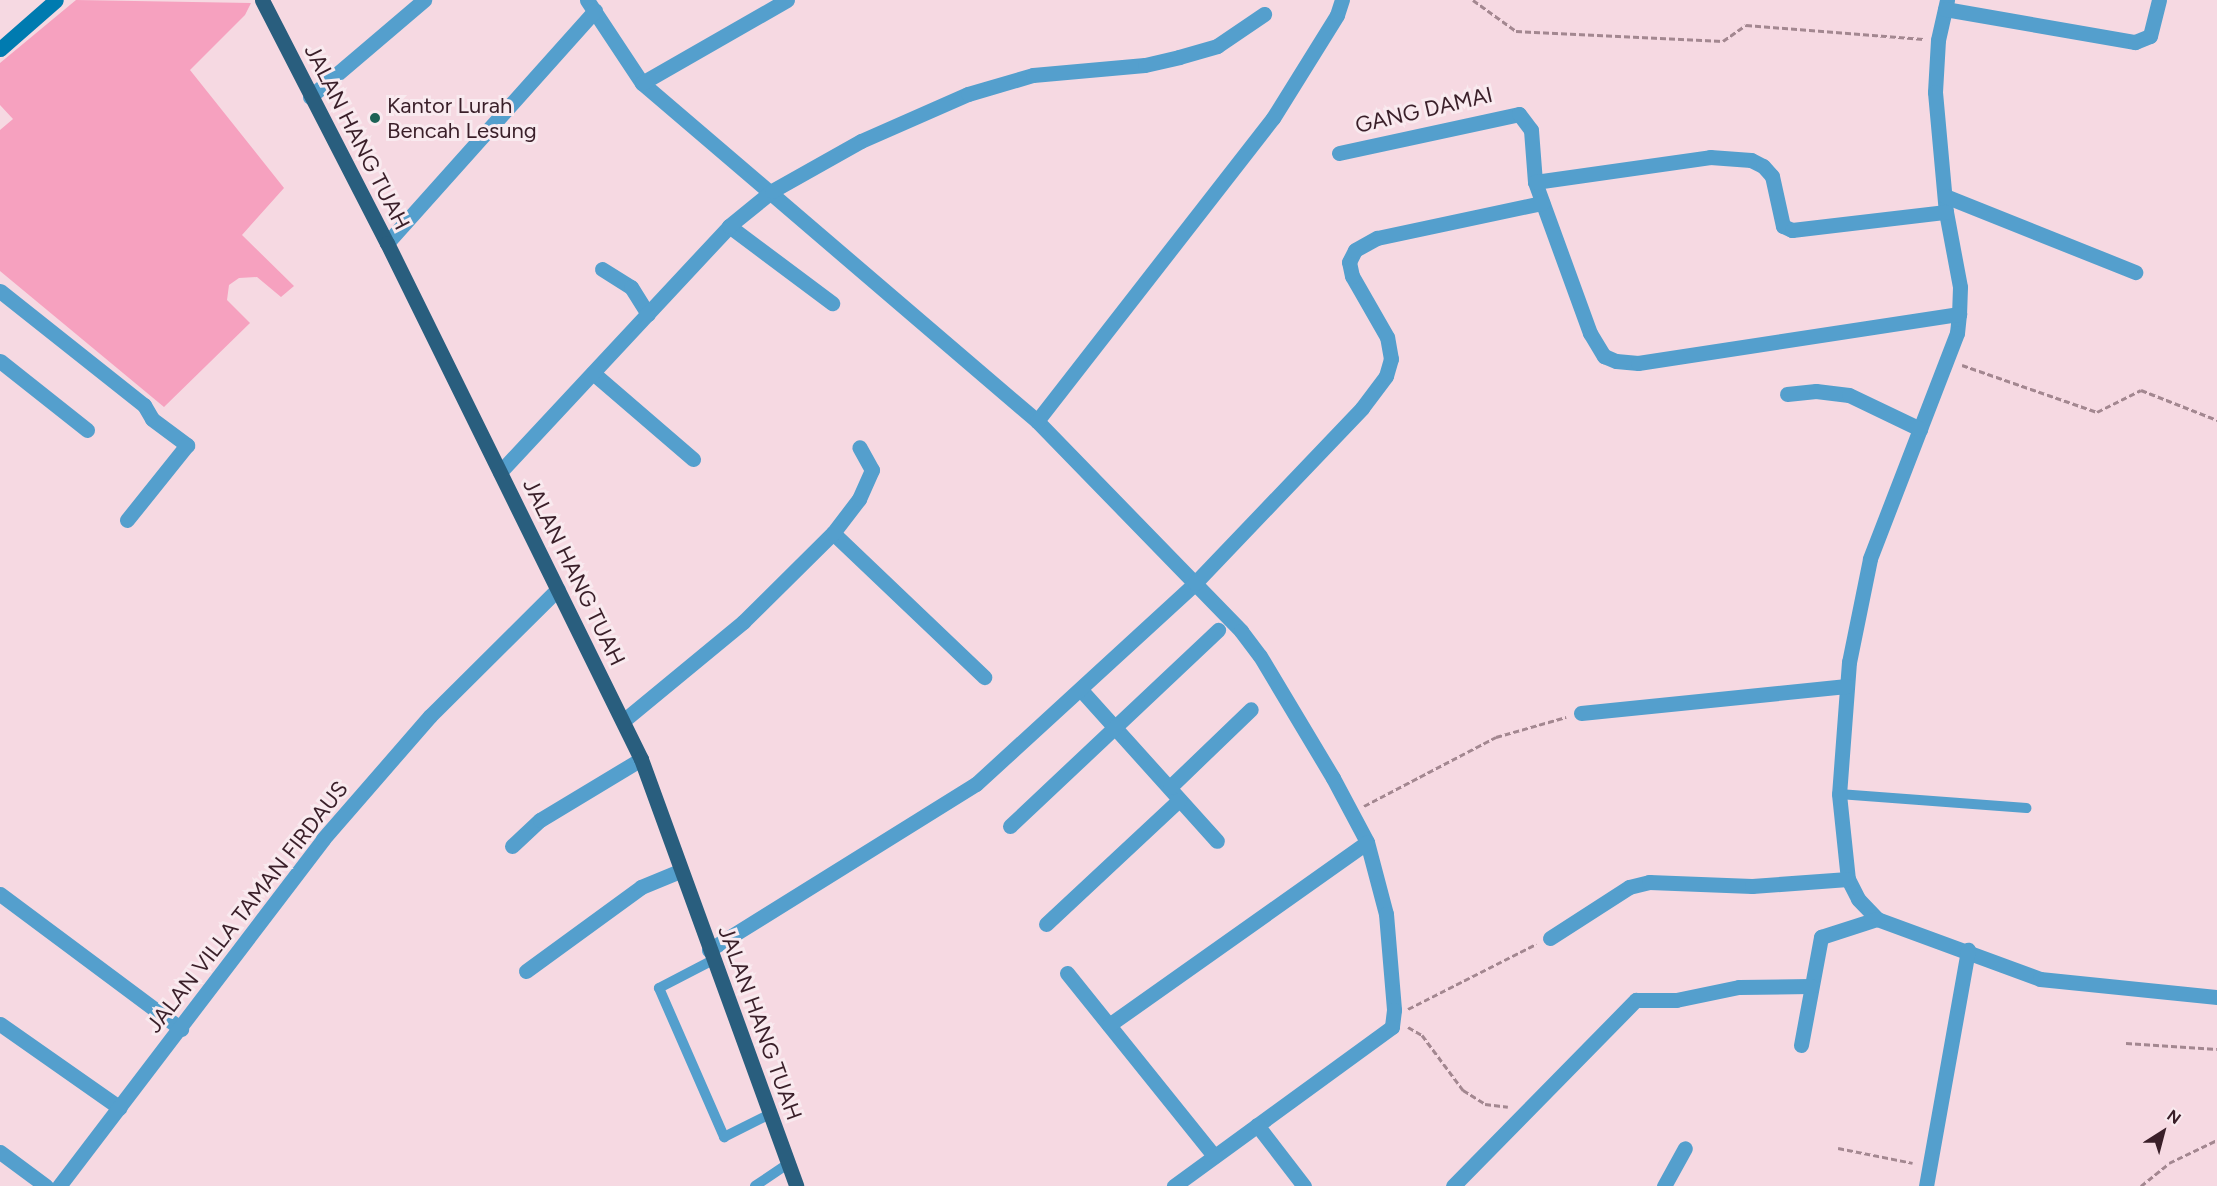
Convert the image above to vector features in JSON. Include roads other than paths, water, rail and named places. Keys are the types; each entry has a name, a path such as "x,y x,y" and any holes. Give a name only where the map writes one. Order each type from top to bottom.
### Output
{"main road":[{"name":"JALAN HANG TUAH","path":"261,0 387,243 641,759 796,1186"}],"street":[{"path":"0,49 56,0"},
{"path":"642,83 788,0"},
{"path":"1037,421 1273,118 1337,15 1342,0"},
{"path":"2159,0 2150,36 2135,42 1946,5 1938,40 1935,92 1946,212 1960,287 1959,314 1947,359 1870,559 1847,686 1839,794 1848,879 1858,899 1876,919 1968,950 2040,979 2217,997"},
{"path":"310,98 416,3"},
{"path":"387,243 591,5 642,83 772,191 1037,421 1195,584 1260,656 1352,813 1366,842 1386,914 1394,1010 1392,1027 1174,1186"},
{"path":"500,472 729,226 772,191 861,141 968,94 1033,75 1145,65 1179,57 1217,46 1264,14"},
{"name":"GANG DAMAI","path":"1339,153 1519,114 1531,130 1535,182"},
{"path":"1946,212 1792,230 1784,226 1772,176 1763,166 1752,160 1710,157 1535,182 1590,333 1604,356 1616,361 1638,363 1959,314"},
{"path":"1945,196 2134,272"},
{"path":"711,955 976,784 1195,584 1362,408 1386,376 1391,359 1387,337 1352,276 1349,262 1354,250 1377,238 1542,203"},
{"path":"729,226 832,303"},
{"path":"603,270 631,286 648,314"},
{"path":"0,291 148,410 147,426 180,454 127,520"},
{"path":"0,361 87,430"},
{"path":"593,372 693,459"},
{"path":"1787,394 1816,391 1849,395 1920,429"},
{"path":"622,721 743,622 833,533 859,499 872,470 859,447"},
{"path":"833,533 984,676"},
{"name":"JALAN VILLA TAMAN FIRDAUS","path":"59,1186 181,1029 323,839 430,716 558,589"},
{"path":"1010,826 1218,630"},
{"path":"1581,712 1847,686"},
{"path":"1081,690 1217,842"},
{"path":"1170,787 1251,710"},
{"path":"512,846 540,820 641,759"},
{"path":"1046,924 1179,800"},
{"path":"1109,1025 1366,842"},
{"path":"526,971 641,887 680,871"},
{"path":"1550,938 1629,887 1649,882 1752,886 1848,879"},
{"path":"0,894 181,1029"},
{"path":"1801,1045 1821,937 1876,919"},
{"path":"1926,1186 1968,950"},
{"path":"1067,973 1214,1156"},
{"path":"1453,1186 1562,1072 1636,1000 1676,1000 1739,987 1811,986"},
{"path":"0,1024 120,1108"},
{"path":"1257,1125 1304,1186"},
{"path":"1664,1186 1685,1148"},
{"path":"0,1152 46,1186"}],"lane":[{"path":"1839,794 2026,808"},
{"path":"711,955 659,988 724,1137 770,1114"},
{"path":"755,1186 788,1164"}],"place":[{"name":"Kantor Lurah Bencah Lesung","path":"375,118"}]}
